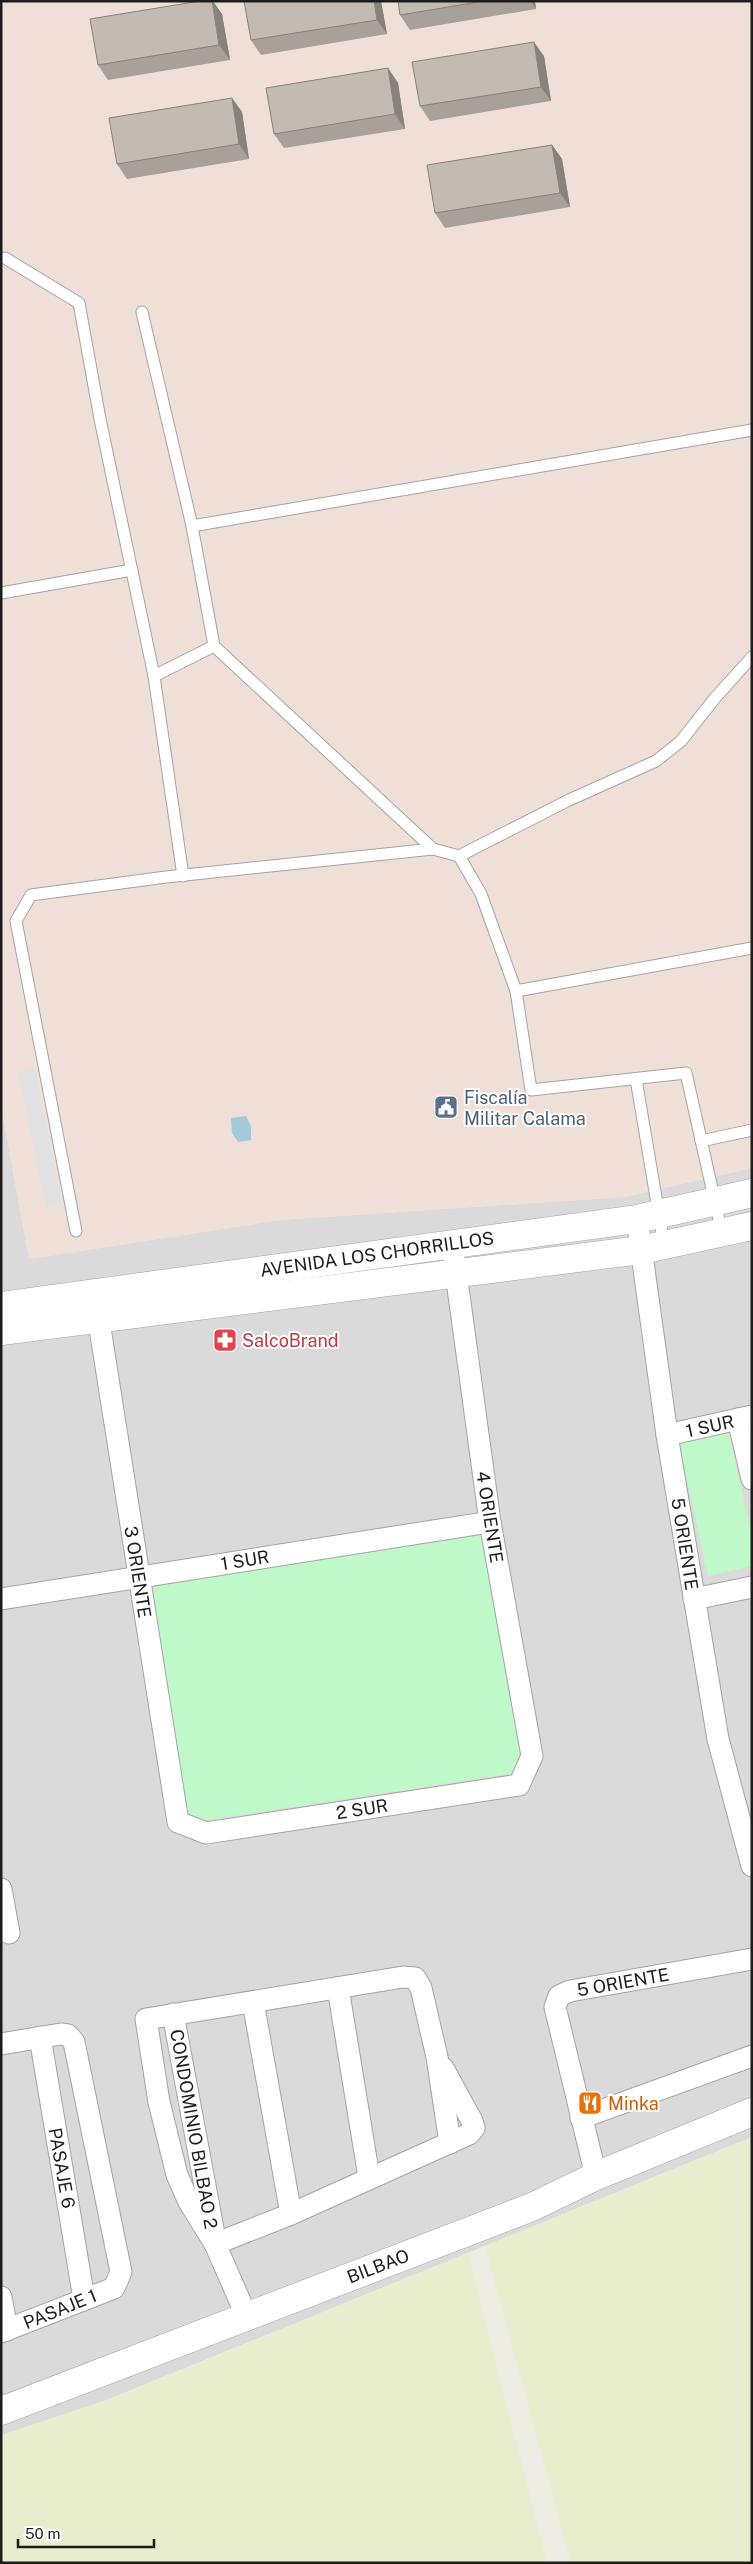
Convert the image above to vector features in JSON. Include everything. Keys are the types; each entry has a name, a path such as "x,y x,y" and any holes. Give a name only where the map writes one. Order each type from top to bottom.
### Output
{"street":[{"name":"AVENIDA LOS CHORRILLOS","path":"96,1306 250,1272 648,1216 752,1194"},
{"name":"5 ORIENTE","path":"648,1216 653,1248 667,1434 718,1739 752,1866"},
{"name":"AVENIDA LOS CHORRILLOS","path":"3,1312 254,1299 653,1248 752,1226"},
{"name":"4 ORIENTE","path":"452,1244 490,1522 532,1756 519,1785"},
{"path":"250,1272 254,1299"},
{"name":"3 ORIENTE","path":"96,1306 178,1822 206,1832"},
{"path":"745,1418 752,1479"},
{"name":"1 SUR","path":"667,1434 745,1418"},
{"name":"1 SUR","path":"1,1599 490,1522"},
{"path":"694,1598 752,1587"},
{"name":"2 SUR","path":"206,1832 519,1785"},
{"path":"1,1889 5,1920"},
{"name":"5 ORIENTE","path":"596,2176 554,2007 559,1996 570,1991 752,1959"},
{"name":"CONDOMINIO BILBAO 2","path":"216,2244 291,2214 369,2177 469,2134 474,2125 437,2057 422,1988 415,1978 403,1977 146,2019 159,2102 177,2175 189,2202 216,2244 247,2317"},
{"path":"338,1988 369,2177"},
{"path":"252,2002 291,2214"},
{"name":"CONDOMINIO BILBAO 2","path":"173,2014 216,2244"},
{"name":"PASAJE 6","path":"84,2299 40,2037 68,2034 76,2048 121,2272 118,2284"},
{"path":"1,2044 40,2037"},
{"path":"582,2118 752,2056"},
{"name":"BILBAO","path":"1,2412 532,2207 596,2176 752,2112"},
{"name":"PASAJE 1","path":"4,2331 114,2288 118,2284"},
{"path":"1,2297 4,2331"}],"lane":[{"path":"5,258 79,302 100,419 154,676 183,876"},
{"path":"142,312 192,526 214,646 433,849"},
{"path":"192,526 752,430"},
{"path":"1,593 132,570"},
{"path":"154,676 214,646"},
{"path":"76,1231 16,921 31,895 183,876 433,849 458,856 568,800 656,761 681,741 715,698 752,657"},
{"path":"458,856 481,894 516,991 531,1090 636,1080 686,1073 722,1232"},
{"path":"516,991 752,948"},
{"path":"636,1080 648,1216"},
{"path":"701,1141 752,1130"}],"shaded area":[{"path":"1,1 752,1 752,1168 624,1197 280,1220 29,1259 1,1105"},
{"path":"35,1067 62,1205 46,1207 18,1072"},
{"path":"1,1105 29,1259 280,1220 624,1197 752,1168 752,2137 1,2443"}],"green space":[{"path":"729,1433 752,1536 752,1566 708,1576 679,1444"},
{"path":"478,1533 489,1541 520,1756 514,1773 202,1821 186,1817 150,1594 160,1582"},
{"path":"752,2137 752,2563 571,2563 485,2246"},
{"path":"468,2253 547,2563 1,2563 1,2435 124,2394"}],"water":[{"path":"246,1116 251,1126 251,1140 238,1142 232,1133 231,1118"}],"building":[{"path":"200,1 212,1 219,45 98,65 90,19"},
{"path":"244,1 374,1 377,20 251,40"},
{"path":"398,1 484,1 400,15"},
{"path":"534,42 541,87 420,106 412,62"},
{"path":"388,68 395,114 274,134 266,88"},
{"path":"232,98 239,144 117,164 109,118"},
{"path":"552,145 560,193 435,213 427,165"}],"place":[{"name":"Fiscalía Militar Calama","path":"446,1107"},
{"name":"SalcoBrand","path":"225,1340"},
{"name":"Minka","path":"590,2103"}]}
